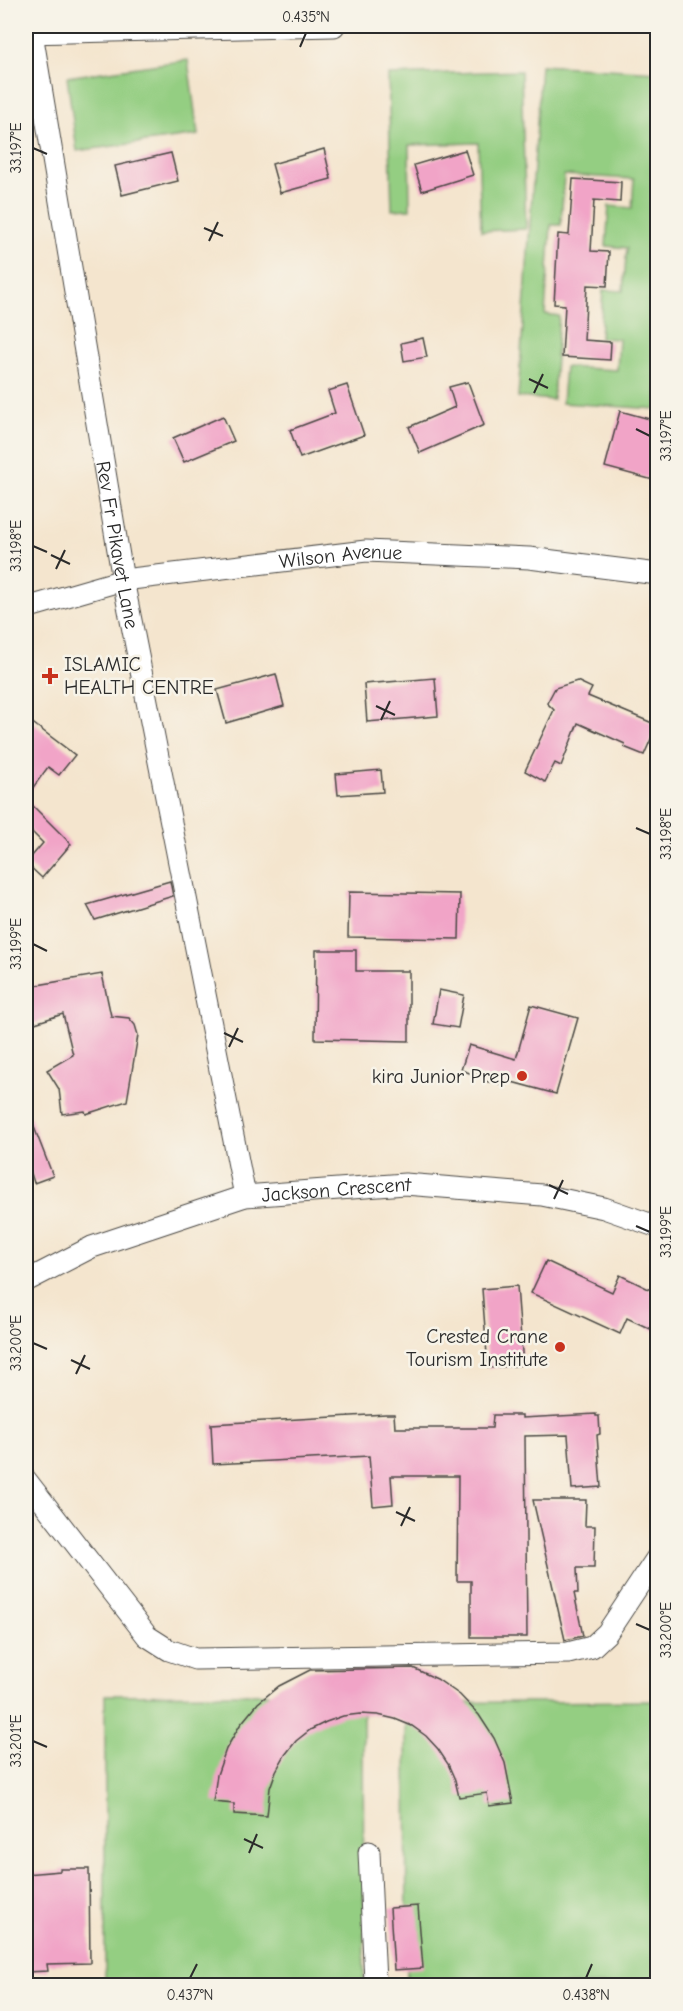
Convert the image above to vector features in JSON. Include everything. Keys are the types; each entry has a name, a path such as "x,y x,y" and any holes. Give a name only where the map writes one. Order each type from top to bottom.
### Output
{"street":[{"path":"29,33 141,28 334,26"},
{"name":"Rev Fr Pikavet Lane","path":"29,33 123,580 245,1196"},
{"name":"Wilson Avenue","path":"26,608 123,580 366,551 529,558 657,574"},
{"name":"Jackson Crescent","path":"26,1281 92,1247 245,1196 405,1184 542,1195 604,1208 657,1227"},
{"path":"26,1480 147,1636 169,1650 195,1659 568,1653 592,1647 607,1633 657,1556"},
{"path":"369,1852 375,1982"}],"green space":[{"path":"188,60 198,135 77,151 67,77"},
{"path":"541,65 657,72 657,409 562,403 565,367 617,370 619,339 600,338 603,290 623,291 627,248 606,246 609,206 632,208 634,179 564,175 561,225 551,225 545,314 559,316 553,400 518,397"},
{"path":"521,71 526,229 481,231 478,143 409,145 410,209 392,210 388,75"},
{"path":"363,1693 364,1985 105,1985 105,1695"},
{"path":"656,1701 657,1985 407,1985 406,1703"}],"building":[{"path":"324,149 331,179 280,193 272,164"},
{"path":"465,150 473,175 422,191 414,165"},
{"path":"171,153 178,181 122,195 115,166"},
{"path":"573,179 621,182 620,202 594,200 591,251 609,252 607,286 587,285 584,340 611,342 610,360 562,357 565,305 554,304 558,234 569,235"},
{"path":"423,338 427,357 404,361 401,343"},
{"path":"468,382 484,425 420,453 409,427 455,407 449,387"},
{"path":"347,385 364,435 300,458 290,430 335,413 328,391"},
{"path":"620,411 657,421 657,481 605,467"},
{"path":"223,416 234,441 184,462 173,438"},
{"path":"276,674 284,706 226,723 217,690"},
{"path":"435,678 438,716 367,722 364,684"},
{"path":"577,681 592,688 588,696 657,725 644,755 578,723 561,766 555,763 545,782 525,771 554,710 547,703 555,688"},
{"path":"26,718 75,755 59,775 48,767 26,797"},
{"path":"381,770 383,792 338,795 336,774"},
{"path":"26,799 71,844 42,878 26,863 43,843 26,826"},
{"path":"170,881 173,896 95,920 87,905"},
{"path":"349,892 460,894 459,939 348,937"},
{"path":"316,950 356,950 356,971 409,971 409,1041 315,1039"},
{"path":"102,974 111,1016 129,1018 135,1025 138,1035 127,1101 86,1114 85,1111 62,1114 59,1089 47,1070 73,1055 63,1014 32,1024 26,1005 26,987"},
{"path":"439,990 464,995 458,1028 433,1024"},
{"path":"531,1005 578,1018 556,1094 508,1081 507,1085 483,1081 484,1078 461,1070 469,1045 516,1059"},
{"path":"26,1109 53,1176 34,1183 26,1157"},
{"path":"546,1261 612,1292 620,1275 657,1293 657,1332 627,1318 620,1334 531,1293"},
{"path":"517,1286 523,1365 488,1368 482,1289"},
{"path":"394,1414 395,1428 492,1428 493,1415 522,1415 522,1418 596,1414 599,1416 600,1434 597,1435 601,1487 572,1489 568,1435 525,1436 527,1637 471,1637 471,1581 457,1581 458,1476 391,1476 393,1504 373,1506 369,1456 213,1464 211,1424"},
{"path":"533,1500 586,1500 585,1526 595,1526 594,1568 577,1568 578,1593 574,1593 583,1636 565,1640"},
{"path":"413,1668 437,1679 460,1695 479,1715 494,1738 505,1763 513,1803 489,1806 487,1793 459,1797 448,1764 426,1736 412,1726 395,1719 360,1714 343,1716 326,1722 310,1730 296,1741 276,1771 270,1788 267,1816 234,1814 234,1804 213,1802 217,1775 226,1749 240,1725 258,1703 279,1686 310,1670"},
{"path":"60,1869 89,1869 90,1963 47,1964 48,1971 26,1972 26,1874 60,1871"},
{"path":"418,1906 423,1968 394,1970 390,1908"}],"place":[{"name":"ISLAMIC HEALTH CENTRE","path":"50,676"},
{"name":"kira Junior Prep","path":"522,1076"},
{"name":"Crested Crane Tourism Institute","path":"560,1347"}]}
